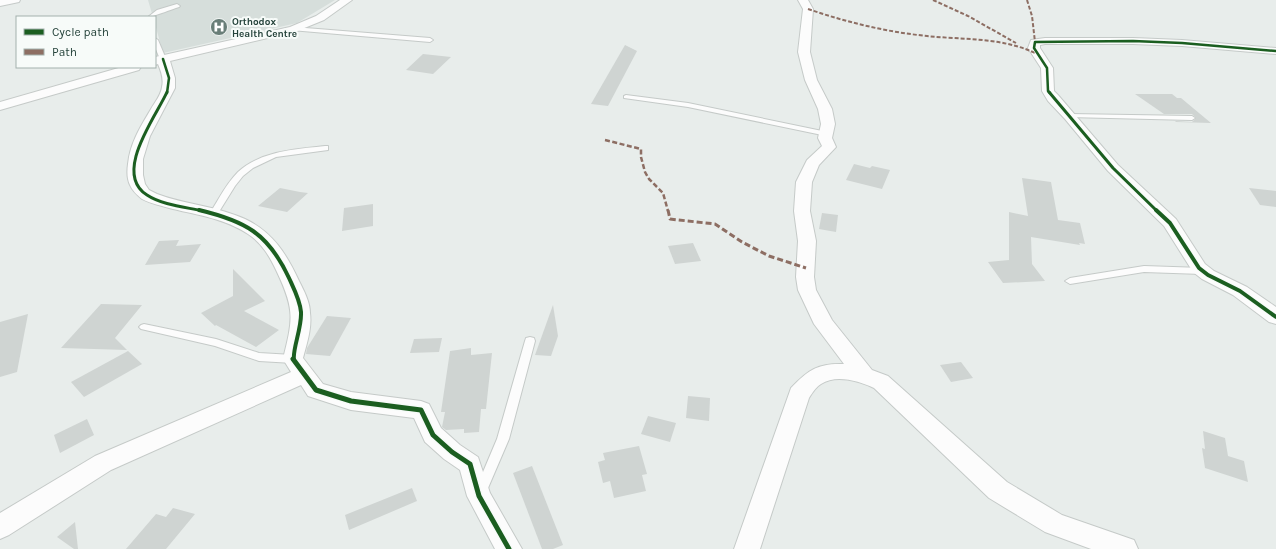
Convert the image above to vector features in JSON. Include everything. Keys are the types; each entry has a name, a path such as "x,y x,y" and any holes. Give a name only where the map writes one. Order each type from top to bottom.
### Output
{"street":[{"path":"0,4 15,0"},
{"path":"347,0 320,18 293,29 159,60 169,78 169,85 167,94 145,130 137,147 135,157 137,185 149,196 159,200 214,213 235,220 256,231 281,259 299,304 301,317 298,367 316,390 351,402 421,410 433,434 452,452 470,464 479,496 509,549"},
{"path":"803,0 808,9 804,52 811,80 825,109 828,124 825,138 829,147 812,163 807,174 802,196 802,211 808,248 806,277 807,290 824,324 865,376"},
{"path":"1276,51 1140,41 1035,42 1034,48 1048,72 1049,93 1113,168 1170,223 1202,271 1240,291 1276,317"},
{"path":"0,106 132,68"},
{"path":"0,527 103,463 298,367"},
{"path":"747,549 799,394 814,378 827,373 845,372 865,376 881,382 998,490 1054,524 1125,549"}],"lane":[{"path":"152,16 161,10 177,6"},
{"path":"293,29 430,40"},
{"path":"156,45 159,60"},
{"path":"626,97 688,105 827,134"},
{"path":"1070,116 1192,118"},
{"path":"214,213 233,183 257,163 281,154 325,148"},
{"path":"1070,281 1144,269 1202,271"},
{"path":"144,327 216,343 259,357 298,367"},
{"path":"479,496 503,439 530,341"}],"shaded area":[{"name":"Orthodox Health Centre","path":"148,0 335,0 297,23 163,53 156,28 156,16 153,16"}],"building":[{"path":"625,45 637,51 608,106 591,104"},
{"path":"423,54 451,57 433,74 406,70"},
{"path":"1135,94 1172,94 1177,98 1181,98 1211,123 1176,122 1175,121 1192,122 1196,118 1192,114 1164,114"},
{"path":"854,164 870,168 872,166 890,170 882,189 846,180"},
{"path":"1022,178 1051,182 1058,220 1080,223 1085,244 1079,243 1080,245 1031,237 1032,264 1045,281 1003,283 988,262 1009,260 1009,212 1028,216"},
{"path":"280,188 308,193 287,212 258,206"},
{"path":"1249,188 1276,191 1276,207 1260,205"},
{"path":"373,204 373,226 342,231 344,208"},
{"path":"822,213 838,215 836,232 819,229"},
{"path":"179,240 176,246 201,244 190,262 145,265 159,241"},
{"path":"693,243 701,261 675,264 668,246"},
{"path":"233,269 265,301 244,311 279,330 256,347 216,325 215,326 201,313 233,296"},
{"path":"101,304 142,305 115,338 127,350 61,348"},
{"path":"553,305 558,336 551,356 535,355"},
{"path":"28,314 17,372 0,377 0,322"},
{"path":"327,316 351,318 330,356 306,354 307,348"},
{"path":"442,338 439,352 410,353 414,339"},
{"path":"471,348 471,355 492,353 486,409 481,409 479,432 464,433 464,429 446,430 442,427 445,412 441,412 450,351"},
{"path":"128,351 142,364 84,397 71,382"},
{"path":"961,362 973,378 951,382 940,365"},
{"path":"688,396 710,398 709,421 686,418"},
{"path":"648,416 676,423 670,442 641,434"},
{"path":"87,419 94,435 60,453 54,435"},
{"path":"1203,431 1225,438 1228,456 1244,461 1248,482 1205,468 1202,448 1205,449"},
{"path":"639,446 647,474 642,475 646,491 614,498 610,481 603,483 598,462 605,460 603,453"},
{"path":"532,466 563,545 553,549 542,549 513,473"},
{"path":"412,488 417,501 349,530 345,515"},
{"path":"173,508 195,514 166,549 126,549 156,514 166,517"},
{"path":"75,522 78,549 74,549 57,537"}],"marked path":[{"path":"933,0 968,16 1016,43"},
{"path":"1027,0 1034,26 1035,42"},
{"path":"808,9 852,22 896,32 1015,45 1037,54"},
{"path":"605,140 641,149 641,157 645,172 649,179 663,193 670,219 715,224 742,242 769,256 806,268"}],"cycle path":[{"path":"1276,51 1182,43 1133,41 1045,41 1035,42 1034,48 1047,68 1048,91 1053,98 1113,168 1170,223 1199,268 1208,275 1240,291 1276,317"},
{"path":"163,59 169,78 168,88 165,97 143,136 137,151 135,175 137,184 141,190 156,199 223,216 239,222 254,230 267,241 278,255 299,301 301,312 300,328 293,359 316,390 351,401 421,410 433,435 452,452 470,464 479,496 509,549"}],"place":[{"name":"Orthodox Health Centre","path":"219,27"}]}
